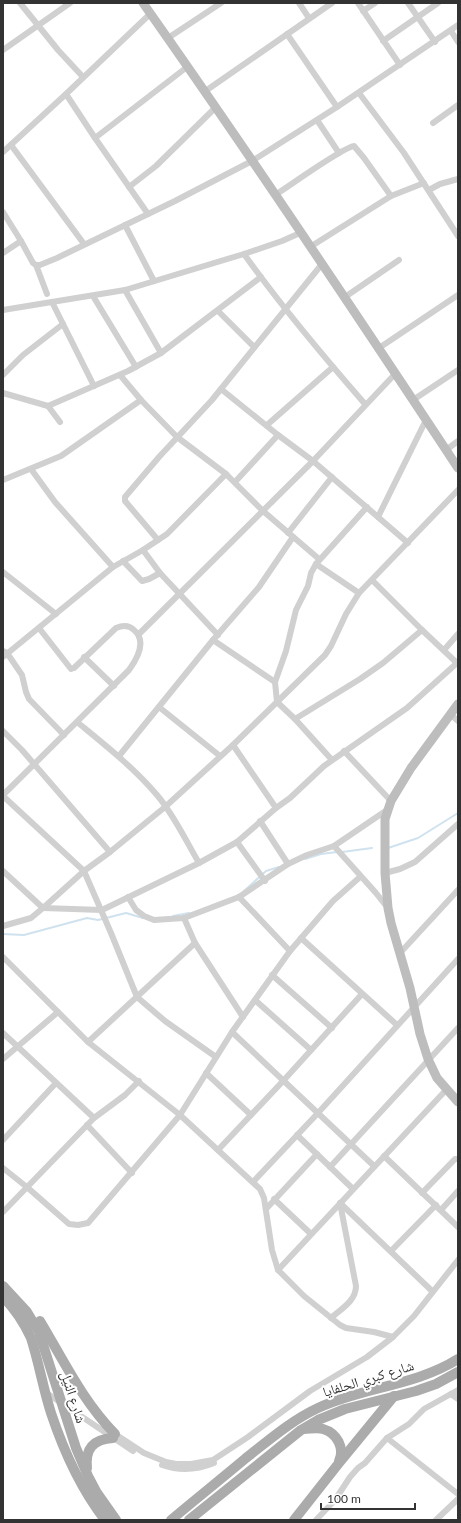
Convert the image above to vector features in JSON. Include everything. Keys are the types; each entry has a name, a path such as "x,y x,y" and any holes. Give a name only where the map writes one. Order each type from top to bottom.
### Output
{"main road":[{"name":"شارع النيل","path":"3,1286 27,1312 39,1332 76,1448 97,1493 116,1520"},
{"name":"شارع النيل","path":"3,1297 27,1327 52,1413 80,1481 89,1498 105,1520"},
{"path":"21,1305 34,1313 41,1322 76,1384 111,1435 97,1442 87,1453 86,1460 88,1476"},
{"name":"شارع كبري الحلفايا","path":"171,1520 302,1416 341,1399 425,1375 443,1368 458,1359"},
{"path":"189,1520 301,1430 318,1420 345,1409 436,1384 458,1372"},
{"path":"294,1520 394,1396"},
{"path":"301,1430 323,1429 335,1436 341,1446 342,1452 339,1463"}],"street":[{"path":"20,3 38,26 83,77"},
{"path":"3,50 70,3"},
{"path":"143,3 345,297 458,468"},
{"path":"168,38 221,3"},
{"path":"299,3 310,18"},
{"path":"204,92 332,3"},
{"path":"358,3 400,65"},
{"path":"363,11 375,3"},
{"path":"408,3 435,42"},
{"path":"383,41 438,3"},
{"path":"3,152 150,14"},
{"path":"36,265 40,265 57,258 252,161 359,93 458,25"},
{"path":"451,31 458,42"},
{"path":"287,34 337,107"},
{"path":"95,138 187,67"},
{"path":"359,93 424,183 458,236"},
{"path":"66,94 148,214"},
{"path":"433,123 458,105"},
{"path":"129,187 156,166 215,108"},
{"path":"317,120 339,153"},
{"path":"11,145 84,244"},
{"path":"275,195 350,146 354,146 391,196"},
{"path":"428,190 440,184 458,179"},
{"path":"310,248 391,196 424,183"},
{"path":"3,212 33,263 36,265 47,294"},
{"path":"125,225 154,281"},
{"path":"3,310 125,290 244,254 300,233"},
{"path":"3,253 21,241"},
{"path":"244,254 333,367 365,404"},
{"path":"345,297 399,260"},
{"path":"158,540 124,499 177,437 221,389 322,264"},
{"path":"48,406 120,375 160,353 218,311 261,277"},
{"path":"125,290 160,353"},
{"path":"379,348 458,295"},
{"path":"93,296 136,367"},
{"path":"52,302 94,386"},
{"path":"218,311 254,347"},
{"path":"3,375 23,355 63,324"},
{"path":"267,425 333,367"},
{"path":"413,400 458,370"},
{"path":"139,634 313,461 365,404 395,374"},
{"path":"120,375 140,400 177,437 236,482 263,510 318,561 359,593"},
{"path":"221,389 313,461 408,543"},
{"path":"3,393 48,406 60,422"},
{"path":"3,480 61,456 140,400"},
{"path":"378,517 426,420"},
{"path":"236,482 278,435"},
{"path":"446,450 458,441"},
{"path":"31,468 42,485 60,507 113,567"},
{"path":"64,735 29,699 22,675 4,654 39,628 113,567 143,550 178,524 226,474"},
{"path":"119,756 213,640 259,587 290,535 332,477"},
{"path":"3,926 31,918 84,871 110,852 165,807 233,745 325,655 331,646 346,614 359,593 458,490"},
{"path":"332,760 295,719 277,702 275,682 286,651 296,610 308,586 311,573 318,561 367,507"},
{"path":"143,550 160,573 218,635"},
{"path":"123,562 142,581 160,573"},
{"path":"3,572 56,614"},
{"path":"3,871 43,908 102,910 198,863 237,842 276,808 290,798 332,760 407,708 458,664 372,580"},
{"path":"39,628 71,669 74,668 116,628 123,626 132,628 139,634 140,649 128,670 114,686 3,796 84,871 102,910 137,997 165,1021 216,1057"},
{"path":"295,719 383,663 422,630"},
{"path":"444,650 458,634"},
{"path":"213,640 275,682"},
{"path":"84,658 114,686"},
{"path":"458,704 411,768 387,810 385,873 388,908 410,988 420,1034 428,1059 437,1078 446,1090 458,1101"},
{"path":"159,707 220,756"},
{"path":"450,714 458,721"},
{"path":"77,722 119,756 157,795 198,863"},
{"path":"3,732 35,764 110,852"},
{"path":"233,745 276,808"},
{"path":"344,751 391,801"},
{"path":"128,897 136,910 144,916 154,920 184,918 239,897 265,881 288,864 334,846 387,810"},
{"path":"260,822 288,864"},
{"path":"385,873 400,869 415,862 458,824"},
{"path":"237,842 265,881"},
{"path":"334,846 388,908"},
{"path":"3,1168 69,1224 78,1226 88,1223 180,1115 232,1032 290,951 334,901 360,877"},
{"path":"400,953 458,890"},
{"path":"239,897 290,951"},
{"path":"184,918 195,943 243,1017"},
{"path":"301,938 398,1025"},
{"path":"88,1042 195,943"},
{"path":"3,957 88,1042 180,1115 260,1189 264,1198 272,1250 278,1270 304,1296 330,1318 346,1328 374,1332 393,1337"},
{"path":"253,1182 458,958"},
{"path":"272,975 332,1028"},
{"path":"218,1150 362,994"},
{"path":"255,1000 311,1050"},
{"path":"3,1058 58,1012"},
{"path":"330,1167 458,1028"},
{"path":"232,1032 374,1166"},
{"path":"3,1033 94,1118"},
{"path":"206,1073 251,1115"},
{"path":"3,1212 28,1188 94,1118 117,1102 139,1081"},
{"path":"3,1140 56,1083"},
{"path":"278,1270 446,1090"},
{"path":"87,1125 132,1173"},
{"path":"297,1135 353,1189"},
{"path":"266,1209 317,1154"},
{"path":"384,1156 458,1227"},
{"path":"422,1193 455,1159 458,1158"},
{"path":"441,1210 458,1191"},
{"path":"274,1200 311,1234"},
{"path":"340,1204 432,1291"},
{"path":"330,1318 353,1298 356,1293 356,1286 340,1204"},
{"path":"391,1251 436,1205"},
{"path":"45,1392 111,1435 153,1458 183,1465 196,1464 212,1460 248,1437 310,1390 367,1357 393,1337 414,1316 432,1291 458,1260"},
{"path":"316,1520 335,1500 350,1477 365,1463 387,1438 409,1424 424,1409 458,1390"},
{"path":"451,1394 458,1399"},
{"path":"387,1438 458,1494"},
{"path":"436,1520 458,1499"}],"waterway":[{"path":"388,848 418,838 458,813"},
{"path":"342,852 372,848"},
{"path":"305,859 321,854 337,852"},
{"path":"244,891 266,871 279,867"},
{"path":"3,934 24,935 87,918 98,920 126,913 143,918"},
{"path":"173,916 189,913"}]}
